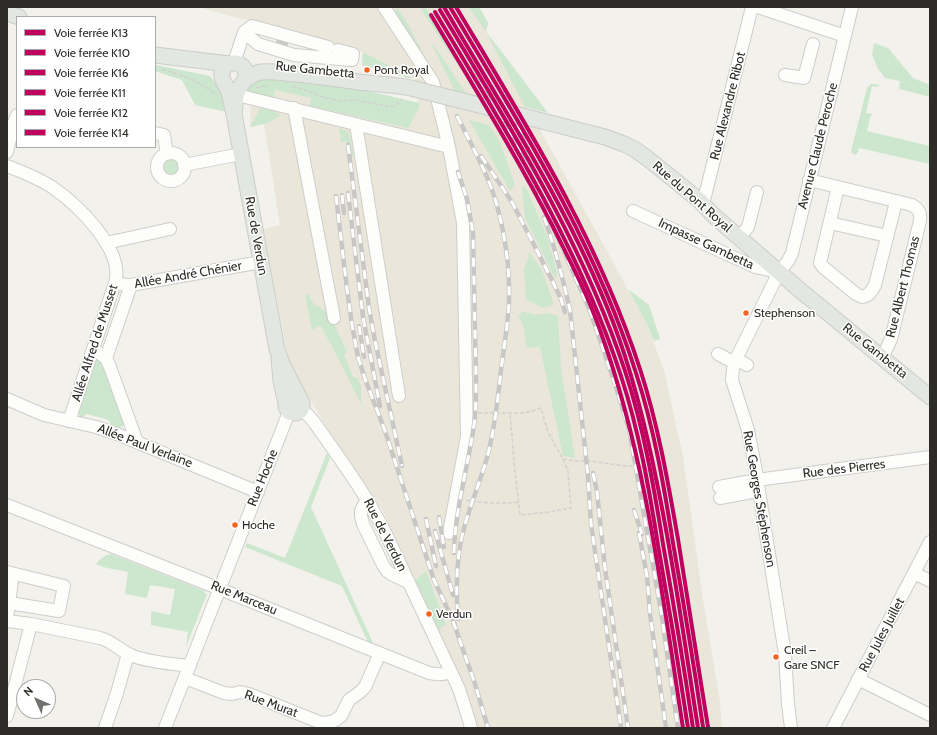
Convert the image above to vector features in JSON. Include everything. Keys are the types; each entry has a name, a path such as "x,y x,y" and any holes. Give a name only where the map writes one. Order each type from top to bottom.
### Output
{"main road":[{"name":"Rue Gambetta","path":"158,60 257,66 274,65 321,69 360,75 407,91"},
{"path":"158,60 210,69 217,73 221,86"},
{"path":"235,64 245,71 246,76 243,89 238,87 233,88 221,86 222,71 225,67 235,64"},
{"name":"Rue Gambetta","path":"243,89 250,77 259,73 273,72 389,84"},
{"name":"Rue de Verdun","path":"221,86 229,93 234,114 279,358 286,374 294,406"},
{"name":"Rue de Verdun","path":"234,114 235,103 243,89"},
{"name":"Rue du Pont Royal","path":"407,91 467,102 605,137 634,149 654,163 703,204 777,276 820,306"},
{"name":"Rue Gambetta","path":"820,306 883,354 930,396"}],"street":[{"path":"384,7 433,82 449,147 463,223 467,436 449,533"},
{"name":"Rue Alexandre Ribot","path":"703,204 752,7"},
{"path":"758,7 815,36 845,36"},
{"name":"Avenue Claude Peroche","path":"777,276 788,261 792,252 852,7"},
{"path":"235,64 244,32 252,26 353,54 352,60 294,55 258,44 244,32"},
{"path":"785,75 804,78 815,36"},
{"path":"243,89 294,108 449,147"},
{"path":"294,108 334,318"},
{"path":"7,152 16,117"},
{"path":"356,124 399,396"},
{"path":"156,133 164,135 167,154"},
{"path":"167,154 174,154 178,156 183,161 184,166 184,172 178,179 172,181 163,179 158,174 157,166 159,160 167,154"},
{"path":"184,166 241,154"},
{"name":"Allée Alfred de Musset","path":"7,166 38,179 66,198 79,209 106,243 115,265 117,275 115,283 69,421"},
{"name":"Rue Albert Thomas","path":"809,180 916,207 920,213 921,216 894,327 889,344 883,354"},
{"path":"838,188 820,261 821,265 856,294 862,297 868,295 875,285 896,202"},
{"path":"727,253 732,252 736,247 736,235 748,227 757,192"},
{"name":"Impasse Gambetta","path":"639,218 727,253 777,276 787,274 796,279 883,354 930,389"},
{"path":"830,223 887,236"},
{"path":"106,243 170,229"},
{"name":"Allée André Chénier","path":"115,283 131,285 261,262"},
{"name":"Rue Georges Stéphenson","path":"777,276 735,361 732,380 748,430 785,661 791,728"},
{"path":"106,358 131,285"},
{"path":"94,349 106,358 137,442"},
{"path":"718,354 747,365"},
{"path":"737,396 749,391"},
{"name":"Allée Paul Verlaine","path":"7,399 44,415 110,431 258,492"},
{"name":"Rue Hoche","path":"165,728 258,492 294,406"},
{"name":"Rue de Verdun","path":"294,406 308,415 314,422 367,499 384,530 450,672"},
{"name":"Rue des Pierres","path":"719,492 930,457"},
{"path":"757,486 757,503 780,660 780,686 784,728"},
{"path":"367,499 360,516 379,558 386,571 408,582"},
{"name":"Rue Marceau","path":"7,504 434,674 450,672"},
{"name":"Rue Jules Juillet","path":"833,728 858,679 865,658 889,612 914,573 930,542"},
{"path":"7,617 10,573 64,586 59,611 9,602"},
{"path":"914,573 930,581"},
{"path":"7,621 31,624 105,639 128,654 144,659 190,666"},
{"path":"7,716 31,624"},
{"name":"Rue Murat","path":"185,678 224,694 240,692 249,694 319,722 336,724 349,700 365,687 380,653"},
{"path":"105,728 128,654"},
{"path":"450,672 463,702 470,728"},
{"path":"858,679 930,715"}],"path":[{"path":"158,60 210,90 221,86"},
{"path":"243,89 252,91 258,87 272,84"},
{"path":"289,86 338,101 355,100 392,107 399,102 407,91"},
{"path":"478,413 510,413 525,413 541,408 548,432 568,471 571,508 520,515 510,413"},
{"path":"563,459 592,461 620,466 642,467 648,470 669,577"},
{"path":"456,498 488,503 519,502"}],"shaded area":[{"path":"198,7 479,7 488,23 486,32 647,325 664,370 683,456 703,600 720,702 722,728 475,728 471,702 383,511 327,428 295,374 288,355 264,229 280,225 264,124 250,127 251,104 275,90 311,98 310,106 419,108 416,81 363,52"}],"green space":[{"path":"397,7 411,29 430,68 395,14"},
{"path":"420,7 425,7 467,78 431,25"},
{"path":"469,7 479,7 488,23 486,32"},
{"path":"486,32 505,56 548,113 525,107"},
{"path":"429,38 466,93 454,90"},
{"path":"874,43 888,48 913,78 930,85 930,97 899,89 900,81 885,78 878,69 872,54"},
{"path":"363,52 413,78 408,78 362,65"},
{"path":"156,65 210,76 222,92 227,112 195,105 182,80 156,71"},
{"path":"266,77 266,80 293,80 355,88 419,103 419,108 408,128 310,106 311,98 275,90 273,100 244,91 247,86"},
{"path":"871,84 879,85 878,87 872,86 866,113 872,114 867,131 930,146 930,164 859,148 857,154 855,155 852,153 851,151 867,88"},
{"path":"261,107 272,109 281,116 264,124 250,127"},
{"path":"469,120 489,125 500,142 515,185 510,191"},
{"path":"339,128 349,132 354,156 350,157 346,141 341,142"},
{"path":"171,158 178,161 181,168 178,175 171,178 164,175 161,168 164,161"},
{"path":"522,186 526,188 547,236 557,273 556,280 525,218"},
{"path":"529,252 542,270 554,305 542,308 526,300 524,269"},
{"path":"628,289 649,305 660,339 654,341"},
{"path":"308,294 313,303 325,311 334,324 347,352 344,354 353,377 357,378 361,386 361,404 320,325 312,330 305,295"},
{"path":"523,311 535,315 547,313 558,316 561,368 575,458 563,456 540,347 527,348 523,324 518,317"},
{"path":"96,357 101,359 126,422 121,427 111,426 109,420 87,414 81,418 79,415 78,411"},
{"path":"327,453 330,458 311,507 373,643 368,642 342,586 245,547 247,543 285,558"},
{"path":"111,554 205,591 204,593 207,594 186,647 188,632 151,625 151,611 170,615 175,589 150,585 147,598 125,594 128,572 103,567 96,564 99,560"},
{"path":"426,571 446,625 438,630 415,580"}],"tunnel":[{"path":"280,51 284,35"}],"railway":[{"path":"473,66 503,118 531,175 590,311 629,429 661,611 678,728"},
{"path":"503,93 528,150"},
{"path":"457,116 483,169 496,202 502,226 509,276 507,327 493,433 459,551 457,580 458,619"},
{"path":"348,145 369,308 402,466"},
{"path":"481,156 513,204 551,278 561,299 565,312"},
{"path":"454,553 459,504 476,407 473,233 467,199 458,172"},
{"path":"348,193 363,317 380,406"},
{"path":"342,195 344,213"},
{"path":"336,196 347,289 358,357 384,428 434,580 455,625"},
{"path":"544,217 552,240 570,310 588,476 591,524 621,728"},
{"path":"359,326 364,357"},
{"path":"593,473 597,492 605,568 628,728"},
{"path":"634,510 642,534"},
{"path":"439,517 444,547"},
{"path":"426,519 436,566"},
{"path":"435,531 453,595"},
{"path":"639,533 647,576 650,614 666,728"},
{"path":"453,621 475,684 488,728"}],"rail line":[{"name":"K13","path":"444,7 513,122 577,240 613,322 627,361 648,442 663,513 698,728"},
{"name":"K16","path":"450,7 529,140 578,230 619,324 636,373 658,457 703,727"},
{"name":"K12","path":"456,7 508,94 582,228 623,321 640,369 652,411 666,475 678,539 708,727"},
{"name":"K10","path":"440,10 519,142 544,187 589,279 609,326 626,374 638,416 652,480 693,728"},
{"name":"K11","path":"435,12 514,144 562,235 604,328 621,376 633,418 647,481 674,636 688,728"},
{"name":"K14","path":"431,15 538,198 578,276 600,330 616,378 641,476 660,577 683,728"}],"place":[{"name":"Pont Royal","path":"367,70"},
{"name":"Stephenson","path":"746,313"},
{"name":"Hoche","path":"235,525"},
{"name":"Verdun","path":"429,614"},
{"name":"Creil – Gare SNCF","path":"776,657"}]}
